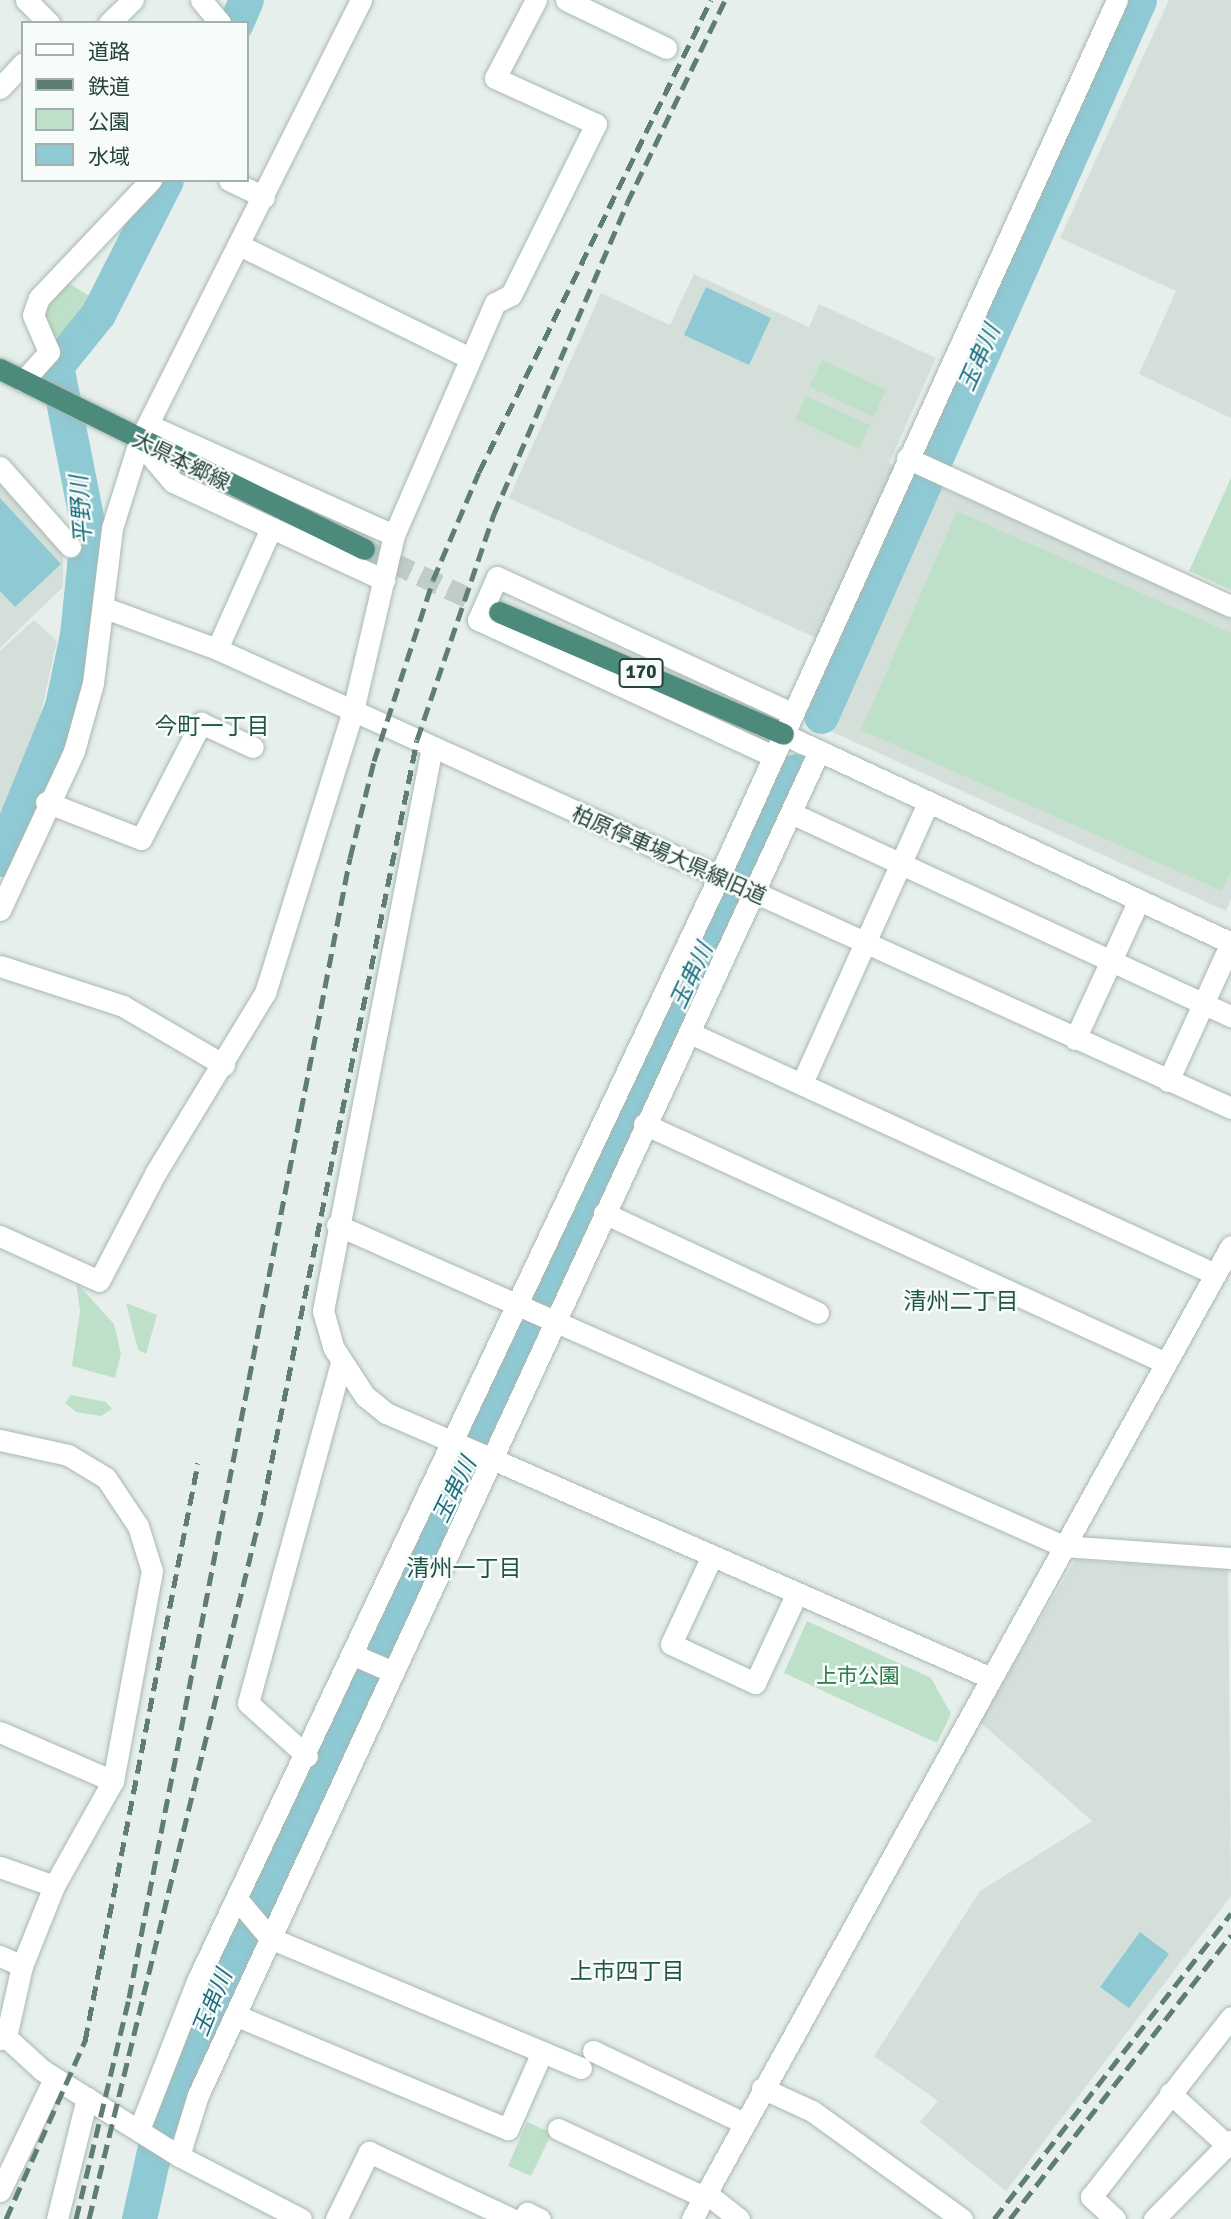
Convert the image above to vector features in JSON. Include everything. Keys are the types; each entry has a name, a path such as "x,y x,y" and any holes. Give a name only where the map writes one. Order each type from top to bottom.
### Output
{"highway":[{"name":"大県本郷線","path":"0,369 75,408 145,434 363,549"},
{"name":"170","path":"499,612 783,734"}],"street":[{"path":"26,0 47,21"},
{"path":"112,21 133,0"},
{"path":"201,0 218,21"},
{"path":"0,910 46,802 74,751 106,608 112,528 145,434 241,246 361,0"},
{"path":"0,1237 97,1280 156,1172 224,1065 265,993 353,711 394,535 495,303 511,295 596,124 495,78 536,0"},
{"path":"566,0 666,48"},
{"path":"144,2133 155,2077 241,1903 307,1756 373,1663 535,1310 604,1213 644,1124 690,1033 772,756 1117,0"},
{"path":"0,88 21,65"},
{"path":"23,382 49,352 33,315 39,298 149,182"},
{"path":"233,182 264,197"},
{"path":"241,246 470,358"},
{"path":"145,434 246,466 394,535"},
{"path":"145,434 173,482 384,580"},
{"path":"907,458 1231,606"},
{"path":"0,467 70,546"},
{"path":"217,649 271,528"},
{"path":"772,756 478,620 492,587 497,577 792,713"},
{"name":"柏原停車場大県線旧道","path":"106,608 217,649 1231,1108"},
{"path":"46,802 141,839 201,723 253,747"},
{"path":"783,734 1231,943 1168,1081"},
{"path":"432,747 337,1225 323,1311 341,1362 386,1413 990,1678"},
{"path":"175,2153 235,2015 373,1663 470,1449 736,884 791,813 818,751"},
{"path":"802,1083 928,802"},
{"path":"791,813 1231,1016"},
{"path":"1075,1038 1139,900"},
{"path":"0,966 123,1006 224,1065"},
{"path":"690,1033 1215,1274"},
{"path":"644,1124 1166,1363"},
{"path":"604,1213 818,1313"},
{"path":"337,1225 535,1310 1063,1546 1231,1558"},
{"path":"692,2219 762,2088 1231,1246"},
{"path":"307,1756 247,1703 341,1362"},
{"path":"0,1440 68,1455 106,1478 138,1526 152,1571 113,1781 54,1886 22,1966 3,2038 54,2078 175,2153 301,2219"},
{"path":"712,1556 671,1644 755,1683 797,1593"},
{"path":"0,1732 113,1781"},
{"path":"0,1867 54,1886"},
{"path":"241,1903 267,1934 542,2052 587,2060 744,2123"},
{"path":"0,1956 22,1966"},
{"path":"235,2015 508,2129 542,2052"},
{"path":"1115,2219 1091,2197 1231,2017"},
{"path":"0,2191 54,2078"},
{"path":"762,2088 812,2111 962,2219"},
{"path":"1154,2219 1229,2143 1170,2093"},
{"path":"57,2219 87,2098"},
{"path":"558,2129 705,2195 739,2219"},
{"path":"336,2219 369,2152 512,2219"},
{"path":"524,2219 527,2213 540,2219"}],"shaded area":[{"path":"1169,0 1231,0 1231,418 1139,374 1176,291 1060,238"},
{"path":"694,274 809,327 819,304 936,358 889,463 1231,619 1231,899 1226,911 817,725 849,653 509,498 601,293 670,325"},
{"path":"0,478 63,549 63,587 0,648"},
{"path":"34,620 57,641 31,757 0,818 0,651"},
{"path":"1075,1560 1228,1570 1231,1896 1006,2191 920,2122 938,2101 874,2056 980,1891 1092,1821 980,1722"}],"green space":[{"path":"65,281 93,298 72,331 51,339 45,312"},
{"path":"822,360 886,390 874,417 809,387"},
{"path":"806,396 870,425 859,449 795,419"},
{"path":"1231,478 1231,590 1189,571"},
{"path":"957,511 1231,633 1231,871 1222,891 861,730"},
{"path":"76,1282 114,1324 121,1354 115,1378 72,1366 80,1311"},
{"path":"126,1303 157,1315 146,1354 138,1350"},
{"path":"71,1395 106,1402 112,1409 101,1416 76,1412 65,1403"},
{"name":"上市公園","path":"807,1621 931,1678 951,1714 937,1743 784,1673"},
{"path":"527,2122 552,2133 531,2176 508,2166"}],"water":[{"path":"706,287 771,318 749,365 684,335"},
{"path":"0,498 61,564 15,607 0,591"},
{"path":"1140,1932 1169,1954 1129,2008 1100,1987"}],"waterway":[{"name":"平野川","path":"237,21 246,0"},
{"name":"玉串川","path":"821,716 1139,0"},
{"name":"平野川","path":"0,859 62,706 77,635 88,527 56,366 98,314 165,182"},
{"name":"玉串川","path":"139,2219 160,2124 227,1965 491,1415 724,907 752,866 795,771"}],"tunnel":[{"path":"364,549 499,612"}],"railway":[{"path":"76,2219 129,1998 350,858 374,761 433,580 479,472 711,0"},
{"path":"89,2219 263,1504 417,740 494,514 627,203 725,0"},
{"path":"6,2219 85,2041 198,1463"},
{"path":"994,2219 1231,1913"},
{"path":"1010,2219 1231,1935"}],"district":[{"name":"今町一丁目","path":"212,727"},
{"name":"清州二丁目","path":"961,1302"},
{"name":"清州一丁目","path":"464,1569"},
{"name":"上市四丁目","path":"627,1972"}]}
